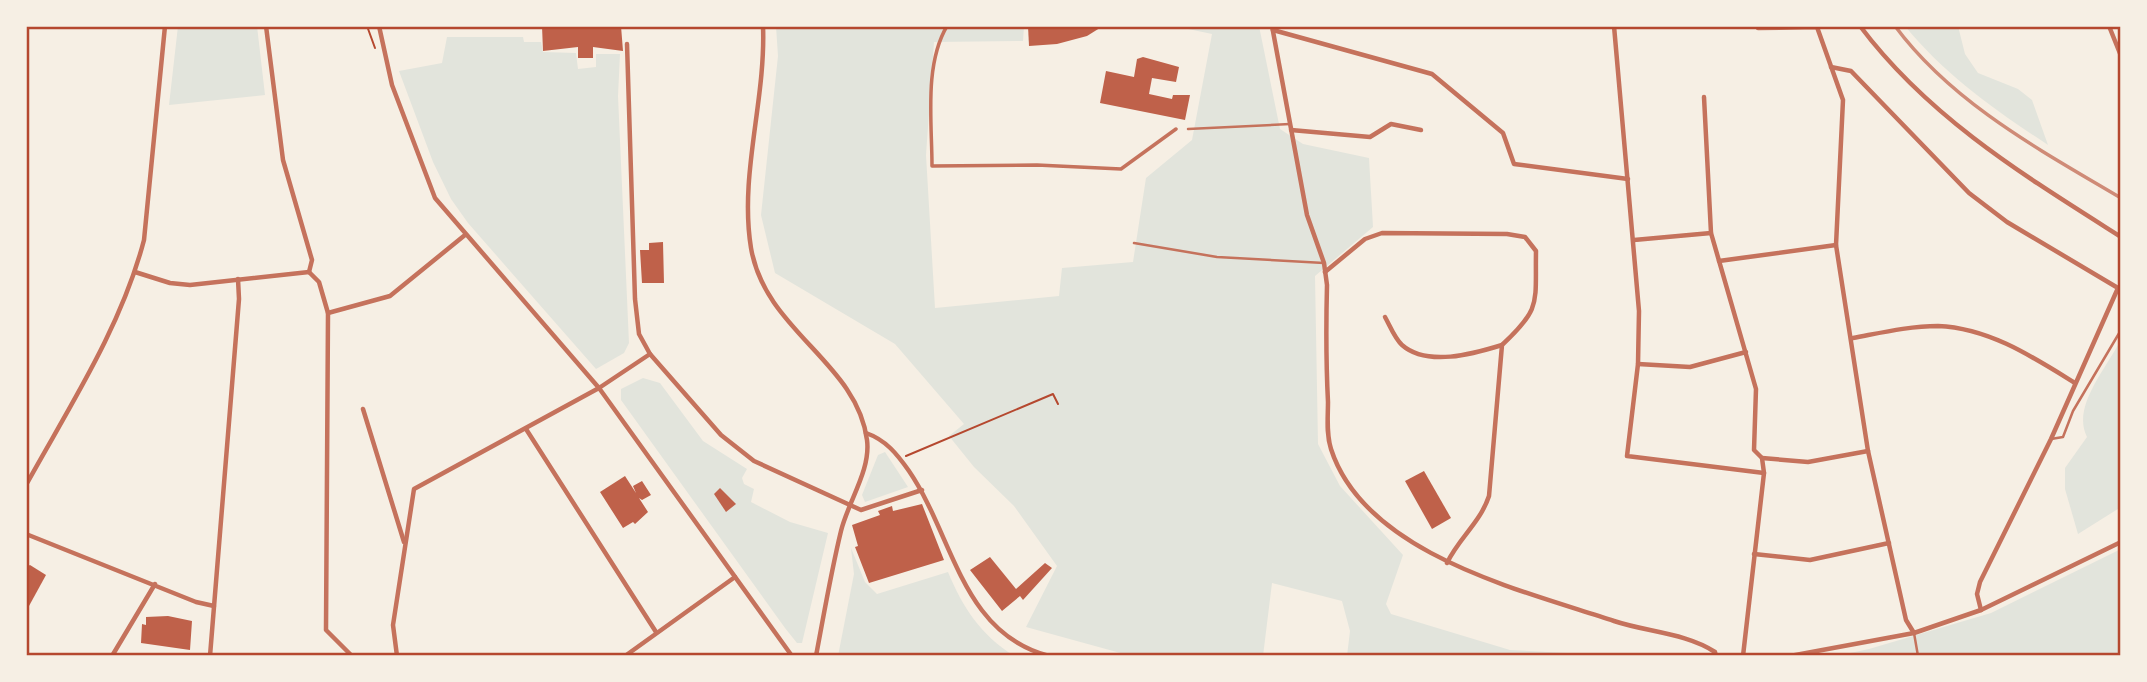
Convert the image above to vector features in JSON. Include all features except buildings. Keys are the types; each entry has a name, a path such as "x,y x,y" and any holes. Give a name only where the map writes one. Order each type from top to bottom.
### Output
{"street":[{"path":"26,485 97,355 135,272 144,240 165,26"},
{"path":"266,26 283,160 312,260 309,272"},
{"path":"379,26 392,85 435,198 599,388 792,656"},
{"path":"763,26 763,58 749,204 754,261 777,310 851,395 866,433 865,461 841,529 816,656"},
{"path":"947,26 938,45 932,92 932,166 1037,165 1121,169 1176,129"},
{"path":"1732,26 1612,26 1634,240 1638,364 1627,456 1764,473"},
{"path":"1860,26 1896,71 1945,118 2121,237"},
{"path":"2109,26 2121,56"},
{"path":"1758,28 1817,27 1843,100 1836,245 1853,338 1868,451 1906,620 1914,633"},
{"path":"1628,179 1514,164 1503,133 1432,74 1273,28 1307,215 1324,263 1328,437 1343,477 1364,505 1409,542 1447,563 1618,622 1703,644 1715,652 1716,656"},
{"path":"627,44 635,299 639,334 650,354 736,450 795,482 861,510 922,491"},
{"path":"1831,67 1851,71 1938,164 2007,222 2118,288 2051,439 1980,582 1977,594 1980,610"},
{"path":"1704,97 1711,233 1756,389 1754,450 1762,458 1764,473 1743,656"},
{"path":"1292,130 1370,137 1391,124 1421,130"},
{"path":"1325,272 1374,234 1450,231 1525,237 1536,251 1535,305 1528,321 1502,345 1468,355 1418,355 1401,344 1385,317"},
{"path":"1634,240 1711,233"},
{"path":"328,313 390,296 465,235"},
{"path":"1719,261 1836,245"},
{"path":"135,272 181,285 309,272"},
{"path":"309,272 319,282 328,313 326,630 352,656"},
{"path":"210,656 239,299 237,279"},
{"path":"1853,338 1939,326 1976,332 2007,344 2075,383"},
{"path":"1447,563 1454,547 1483,513 1489,496 1502,345"},
{"path":"1638,364 1690,368 1746,352"},
{"path":"397,656 393,625 414,489 599,388 650,354"},
{"path":"363,410 404,542"},
{"path":"526,429 656,632"},
{"path":"866,433 878,437 900,459 922,491 973,600 1007,637 1049,656"},
{"path":"1762,458 1808,462 1868,451"},
{"path":"26,534 214,606"},
{"path":"1790,656 1914,633 1980,610 2121,542"},
{"path":"1754,554 1810,560 1889,543"},
{"path":"625,656 735,578"},
{"path":"112,656 155,584"}],"lane":[{"path":"1188,129 1290,124"},
{"path":"1134,243 1217,257 1324,263"},
{"path":"2051,439 2063,437 2068,431 2073,411 2121,330"},
{"path":"1914,633 1917,656"}],"path":[{"path":"367,26 375,48"},
{"path":"900,459 1053,394 1058,404"}],"shaded area":[{"path":"178,26 257,26 265,95 169,105"},
{"path":"776,26 1024,26 1023,41 934,42 926,155 935,308 1059,296 1062,268 1133,262 1146,178 1192,140 1212,34 1174,26 1259,26 1280,129 1303,144 1369,158 1373,227 1315,276 1318,444 1340,486 1403,555 1386,604 1391,614 1510,650 1625,656 1347,656 1350,631 1342,601 1272,583 1263,656 1124,654 1026,627 1057,566 1014,506 974,467 949,436 964,424 895,344 775,273 761,215 778,56"},
{"path":"1905,26 1958,26 1965,54 1978,73 2018,89 2032,100 2048,145 1954,76"},
{"path":"447,37 523,37 524,42 541,42 543,52 576,53 578,69 596,67 596,54 620,54 618,96 629,343 624,353 596,369 468,223 451,199 433,162 399,71 442,63"},
{"path":"2121,339 2121,507 2078,534 2065,489 2065,468 2087,437 2083,425 2087,400"},
{"path":"643,378 660,383 703,441 747,469 742,478 744,484 754,489 751,502 790,522 828,533 802,643 797,643 785,628 621,400 621,389"},
{"path":"885,452 908,487 865,502 862,495 878,455"},
{"path":"851,548 865,582 877,594 948,572 974,619 991,639 1014,656 838,656 854,574"},
{"path":"2121,549 2121,656 1836,656 1991,613"}],"railway":[{"path":"1895,26 1918,54 1970,102 2029,143 2121,198"}]}
